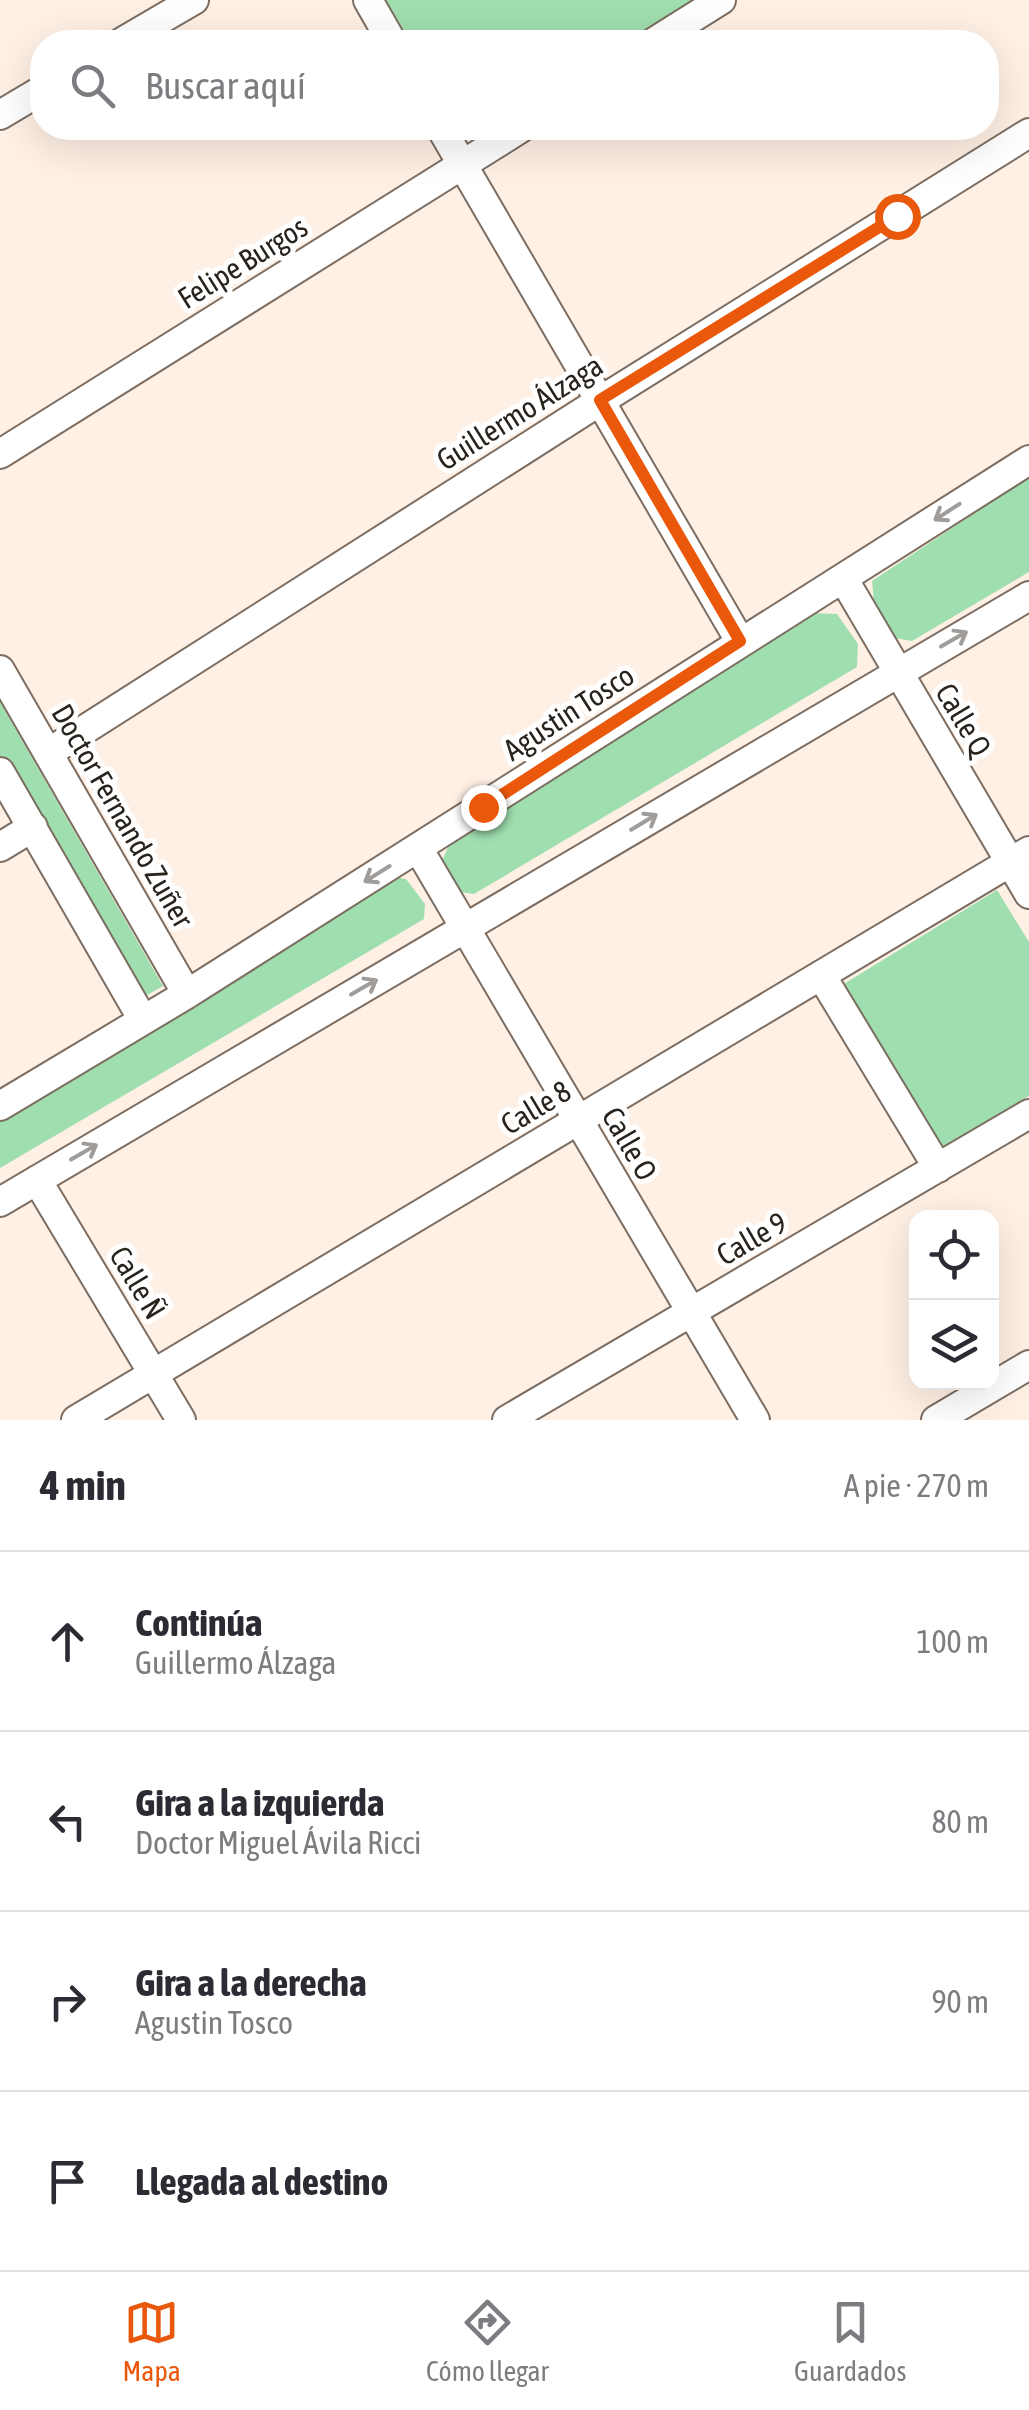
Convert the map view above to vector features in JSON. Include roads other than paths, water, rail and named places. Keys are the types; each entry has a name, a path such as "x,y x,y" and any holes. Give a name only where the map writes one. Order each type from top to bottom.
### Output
{"street":[{"path":"143,30 194,0"},
{"path":"368,0 385,30"},
{"path":"673,30 721,0"},
{"path":"0,115 30,97"},
{"name":"Guillermo Álzaga","path":"48,753 600,400 1029,133"},
{"path":"448,140 740,641"},
{"name":"Felipe Burgos","path":"0,454 502,140"},
{"name":"Agustin Tosco","path":"0,1106 187,994 1029,460"},
{"name":"Calle Q","path":"844,578 897,673 1020,857 1029,894"},
{"path":"0,1202 1029,596"},
{"name":"Doctor Fernando Zuñer","path":"0,670 187,994"},
{"path":"0,772 143,1020"},
{"path":"0,846 33,828"},
{"name":"Calle O","path":"418,848 755,1420"},
{"name":"Calle 8","path":"76,1420 1020,857"},
{"path":"821,975 938,1168"},
{"name":"Calle 9","path":"508,1420 1029,1114"},
{"name":"Calle Ñ","path":"37,1180 181,1420"},
{"path":"936,1420 1029,1366"}]}
